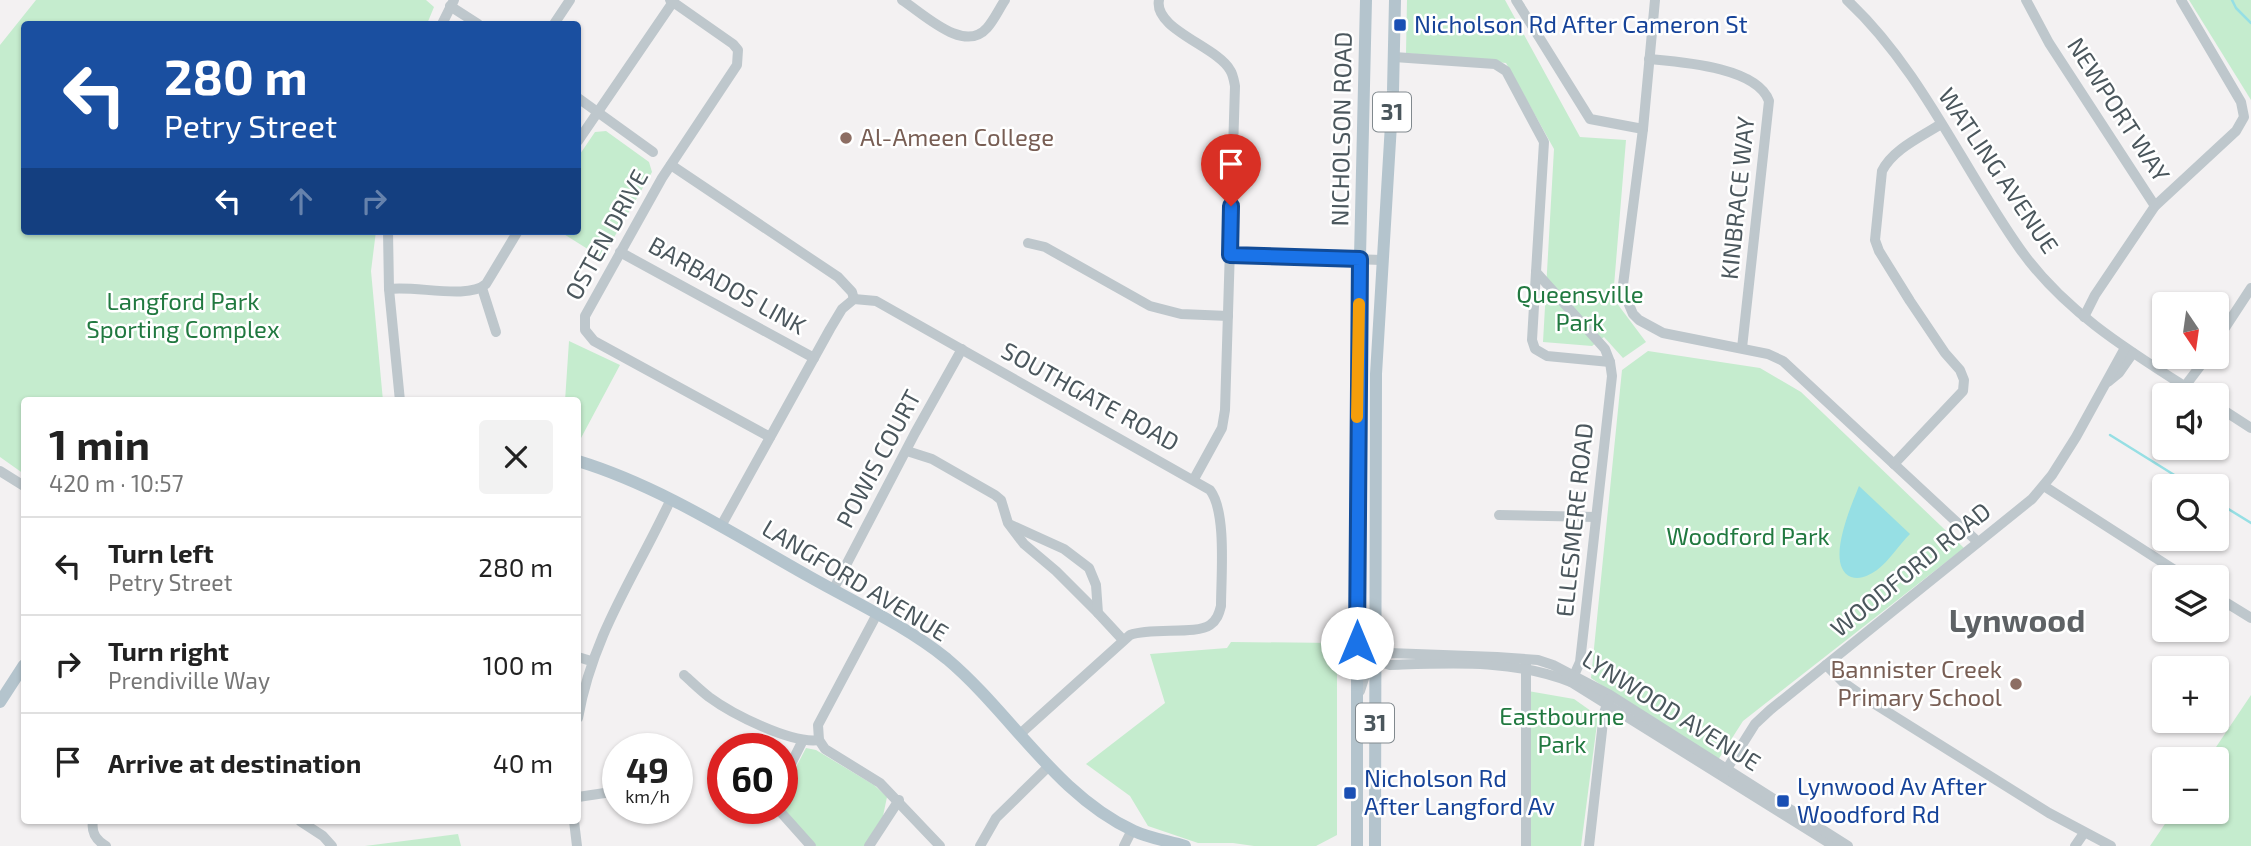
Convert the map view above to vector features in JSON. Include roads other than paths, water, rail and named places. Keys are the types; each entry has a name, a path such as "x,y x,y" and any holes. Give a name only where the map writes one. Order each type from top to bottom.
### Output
{"main road":[{"name":"NICHOLSON ROAD","path":"1357,840 1360,259 1366,0"},
{"name":"NICHOLSON ROAD","path":"1375,845 1376,374 1394,57 1393,2"},
{"name":"LANGFORD AVENUE","path":"581,462 637,483 721,527 877,614 945,658 992,703 1049,766 1091,803 1159,846"},
{"path":"0,702 21,670"},
{"name":"LANGFORD AVENUE","path":"1138,832 1185,846"},
{"path":"1344,846 1357,840"}],"street":[{"path":"557,21 570,0"},
{"path":"902,0 957,36 972,38 986,29 1005,0"},
{"path":"1159,0 1158,6 1165,20 1221,59 1230,70 1235,86 1225,410 1222,428 1194,479"},
{"path":"1516,0 1590,119 1643,130"},
{"path":"1656,0 1623,285 1629,305 1639,320 1663,333 1768,354 1783,361 1978,542"},
{"name":"NEWPORT WAY","path":"2026,0 2049,43 2155,206"},
{"path":"2084,317 2095,295 2155,206 2236,131 2244,117 2241,102 2181,0"},
{"path":"581,136 672,1"},
{"name":"OSTEN DRIVE","path":"672,1 733,44 738,50 737,65 671,164 620,252 584,316 584,330 594,341 770,437"},
{"name":"WATLING AVENUE","path":"1849,1 1887,43 2021,250 2065,302 2129,350 2181,383"},
{"path":"444,21 453,2 475,21"},
{"path":"1394,57 1495,64 1506,71 1544,142 1536,272 1532,340 1535,349 1547,356 1610,362 1605,349 1536,272"},
{"name":"KINBRACE WAY","path":"1649,58 1711,67 1758,84 1769,101 1742,348"},
{"path":"581,100 653,152"},
{"path":"1894,464 1963,391 1964,380 1960,370 1945,353 1910,301 1875,240 1882,171 1886,163 1941,124"},
{"path":"671,164 838,277 852,292 854,299 842,309 721,527"},
{"path":"388,235 389,289 400,397"},
{"path":"389,289 404,286 470,292 482,289 517,235"},
{"path":"1028,243 1045,247 1150,306 1181,314 1228,316"},
{"name":"BARBADOS LINK","path":"620,252 814,358"},
{"path":"1230,255 1382,260"},
{"path":"2230,321 2251,288"},
{"path":"482,289 496,332"},
{"name":"SOUTHGATE ROAD","path":"854,299 876,301 1194,479 1217,498 1220,509 1221,606 1217,619 1208,627 1143,631 1123,640 1020,734"},
{"name":"POWIS COURT","path":"833,590 962,349"},
{"name":"WOODFORD ROAD","path":"1724,772 1755,724 2032,499 2044,486 2108,383 2112,370 2129,350"},
{"name":"ELLESMERE ROAD","path":"1573,678 1580,662 1612,376 1610,362"},
{"path":"2229,414 2251,428"},
{"path":"907,452 932,459 1001,500 1008,523 1024,544 1056,571 1123,640"},
{"path":"0,471 21,484"},
{"path":"2044,486 2167,565"},
{"path":"581,705 591,661 621,592 670,501"},
{"path":"1499,515 1596,517"},
{"path":"1008,523 1064,549 1089,568 1096,585 1098,613"},
{"path":"2229,604 2251,618"},
{"path":"877,614 818,724 819,740 825,749 880,783 940,846"},
{"path":"1357,644 1375,660 1368,666 1357,700"},
{"name":"LYNWOOD AVENUE","path":"1375,660 1389,653 1553,664 1724,772 1834,846"},
{"path":"581,658 591,661"},
{"path":"1526,663 1526,846"},
{"path":"1826,665 1843,682 1870,701 2049,813 2111,846"},
{"path":"684,675 710,698 790,738 819,740"},
{"path":"1589,846 1609,699"},
{"path":"798,750 803,740"},
{"path":"980,846 996,818 1049,766"},
{"name":"LYNWOOD AVENUE","path":"1724,772 1848,846"},
{"path":"581,797 602,794"},
{"path":"869,846 899,800"},
{"path":"92,824 91,828 98,841 106,846"},
{"path":"305,824 323,836 332,846"},
{"path":"574,824 577,846"},
{"path":"791,824 811,846"},
{"path":"1124,846 1138,832"},
{"path":"2075,846 2084,833"}],"water":[{"path":"1859,486 1910,534 1877,570 1858,578 1843,571 1840,548 1846,520"}],"waterway":[{"path":"2232,0 2251,23"},
{"path":"2110,435 2173,474"},
{"path":"2229,509 2251,523"}],"place":[{"name":"Nicholson Rd After Cameron St","path":"1400,25"},
{"name":"Al-Ameen College","path":"846,138"},
{"name":"Bannister Creek Primary School","path":"2016,684"},
{"name":"Nicholson Rd After Langford Av","path":"1350,793"},
{"name":"Lynwood Av After Woodford Rd","path":"1783,801"}],"district":[{"name":"Lynwood","path":"2017,621"}],"park label":[{"name":"Queensville Park","path":"1580,309"},
{"name":"Langford Park Sporting Complex","path":"183,316"},
{"name":"Woodford Park","path":"1748,537"},
{"name":"Eastbourne Park","path":"1562,731"}]}
